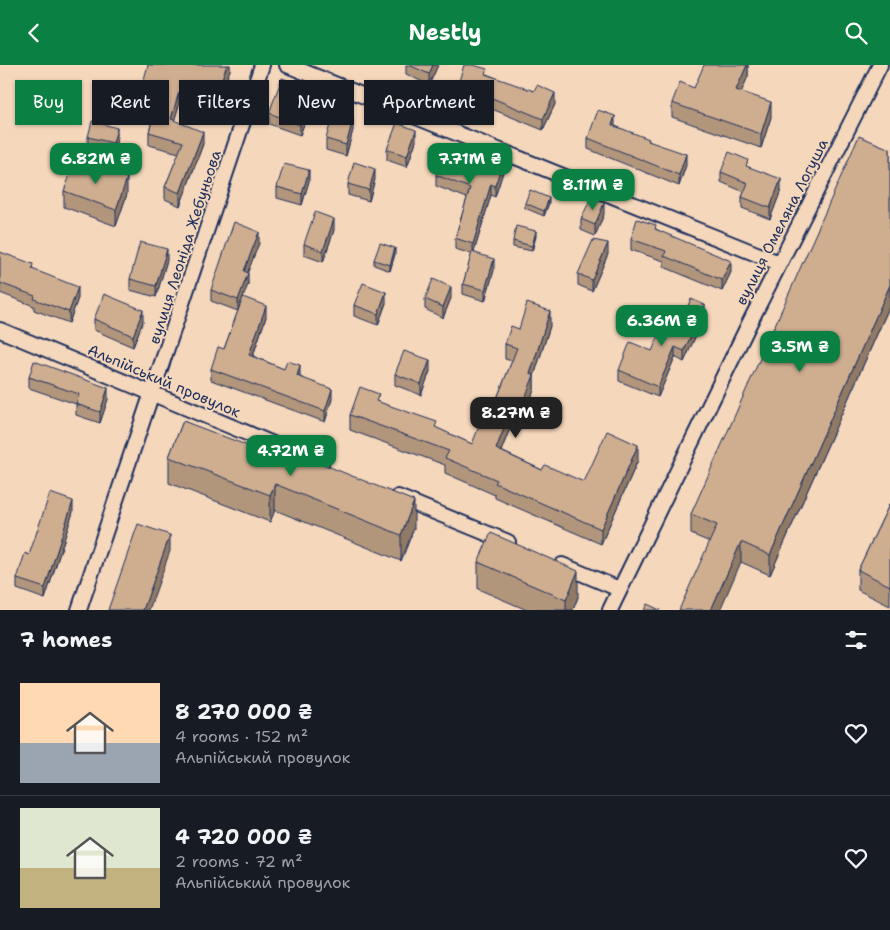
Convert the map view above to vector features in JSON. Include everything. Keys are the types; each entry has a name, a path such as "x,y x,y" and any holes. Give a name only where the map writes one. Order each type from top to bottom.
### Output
{"street":[{"name":"вулиця Леоніда Жебуньова","path":"79,610 262,65"},
{"path":"287,65 779,263"},
{"name":"вулиця Омеляна Логуша","path":"610,610 779,263 880,65"},
{"name":"Альпійський провулок","path":"0,331 336,471"},
{"path":"382,490 519,547"},
{"path":"546,559 619,589"}],"building":[{"path":"148,65 227,65 221,80 179,80 179,92 171,119 179,122 179,125 186,125 203,132 180,193 165,187 183,142 149,132 151,125 169,125 169,80 144,80"},
{"path":"409,65 433,65 429,74"},
{"path":"464,65 473,65 487,69 485,74 534,91 537,85 555,93 543,119 494,99 494,80 459,80"},
{"path":"704,65 747,65 736,90 771,102 761,134 672,103 680,82 694,88"},
{"path":"279,86 279,117 269,113"},
{"path":"598,110 615,116 612,125 649,139 648,141 686,154 679,175 588,138"},
{"path":"92,121 92,125 106,125 117,128 113,143 88,137"},
{"path":"330,125 352,125 346,145 326,139"},
{"path":"396,125 402,125 416,130 407,156 387,149"},
{"path":"859,136 890,149 890,285 770,555 741,542 711,610 679,610 717,525 691,514"},
{"path":"448,145 483,158 485,155 503,161 495,186 491,184 473,244 455,238 470,188 436,175"},
{"path":"729,152 748,160 746,166 781,179 770,208 742,197 748,183 721,172"},
{"path":"76,159 127,178 116,210 64,191"},
{"path":"354,162 375,169 369,190 348,184"},
{"path":"284,164 309,170 302,194 277,187"},
{"path":"530,190 549,198 544,211 525,203"},
{"path":"591,198 604,203 595,225 581,219"},
{"path":"315,212 334,219 323,251 304,244"},
{"path":"637,219 656,225 655,229 731,261 722,280 664,256 666,251 631,239"},
{"path":"234,222 259,232 244,271 248,273 238,300 211,290"},
{"path":"516,226 536,231 532,246 513,241"},
{"path":"593,240 608,243 592,280 578,274"},
{"path":"140,242 167,249 156,286 130,279"},
{"path":"380,243 395,248 390,265 374,260"},
{"path":"0,252 33,264 32,269 78,287 69,312 34,299 35,296 0,283"},
{"path":"472,252 494,259 485,290 463,284"},
{"path":"433,279 451,287 443,307 425,299"},
{"path":"363,283 386,292 378,314 354,305"},
{"path":"104,294 143,310 133,336 94,319"},
{"path":"243,297 266,306 249,355 284,369 287,361 300,365 297,376 332,389 325,411 211,369 218,347 224,349"},
{"path":"691,299 705,305 684,351 675,347 658,387 619,370 630,342 652,351 669,313 682,319"},
{"path":"527,303 550,311 530,374 534,375 522,406 514,403 496,449 542,470 545,465 584,482 607,431 638,445 601,529 495,483 497,480 445,458 449,451 350,415 360,387 379,394 376,401 437,422 435,427 472,444 486,409 492,411 517,348 505,344 511,326 519,329"},
{"path":"404,351 430,360 421,384 395,374"},
{"path":"34,361 108,388 100,412 76,404 79,394 29,377"},
{"path":"183,421 301,466 305,457 414,501 401,535 275,484 270,495 169,457"},
{"path":"50,493 73,501 45,588 17,579 25,553 29,555"},
{"path":"890,503 890,586 858,570"},
{"path":"138,524 170,535 143,610 108,610"},
{"path":"491,533 578,571 566,600 478,562"},
{"path":"647,604 660,610 644,610"}]}
